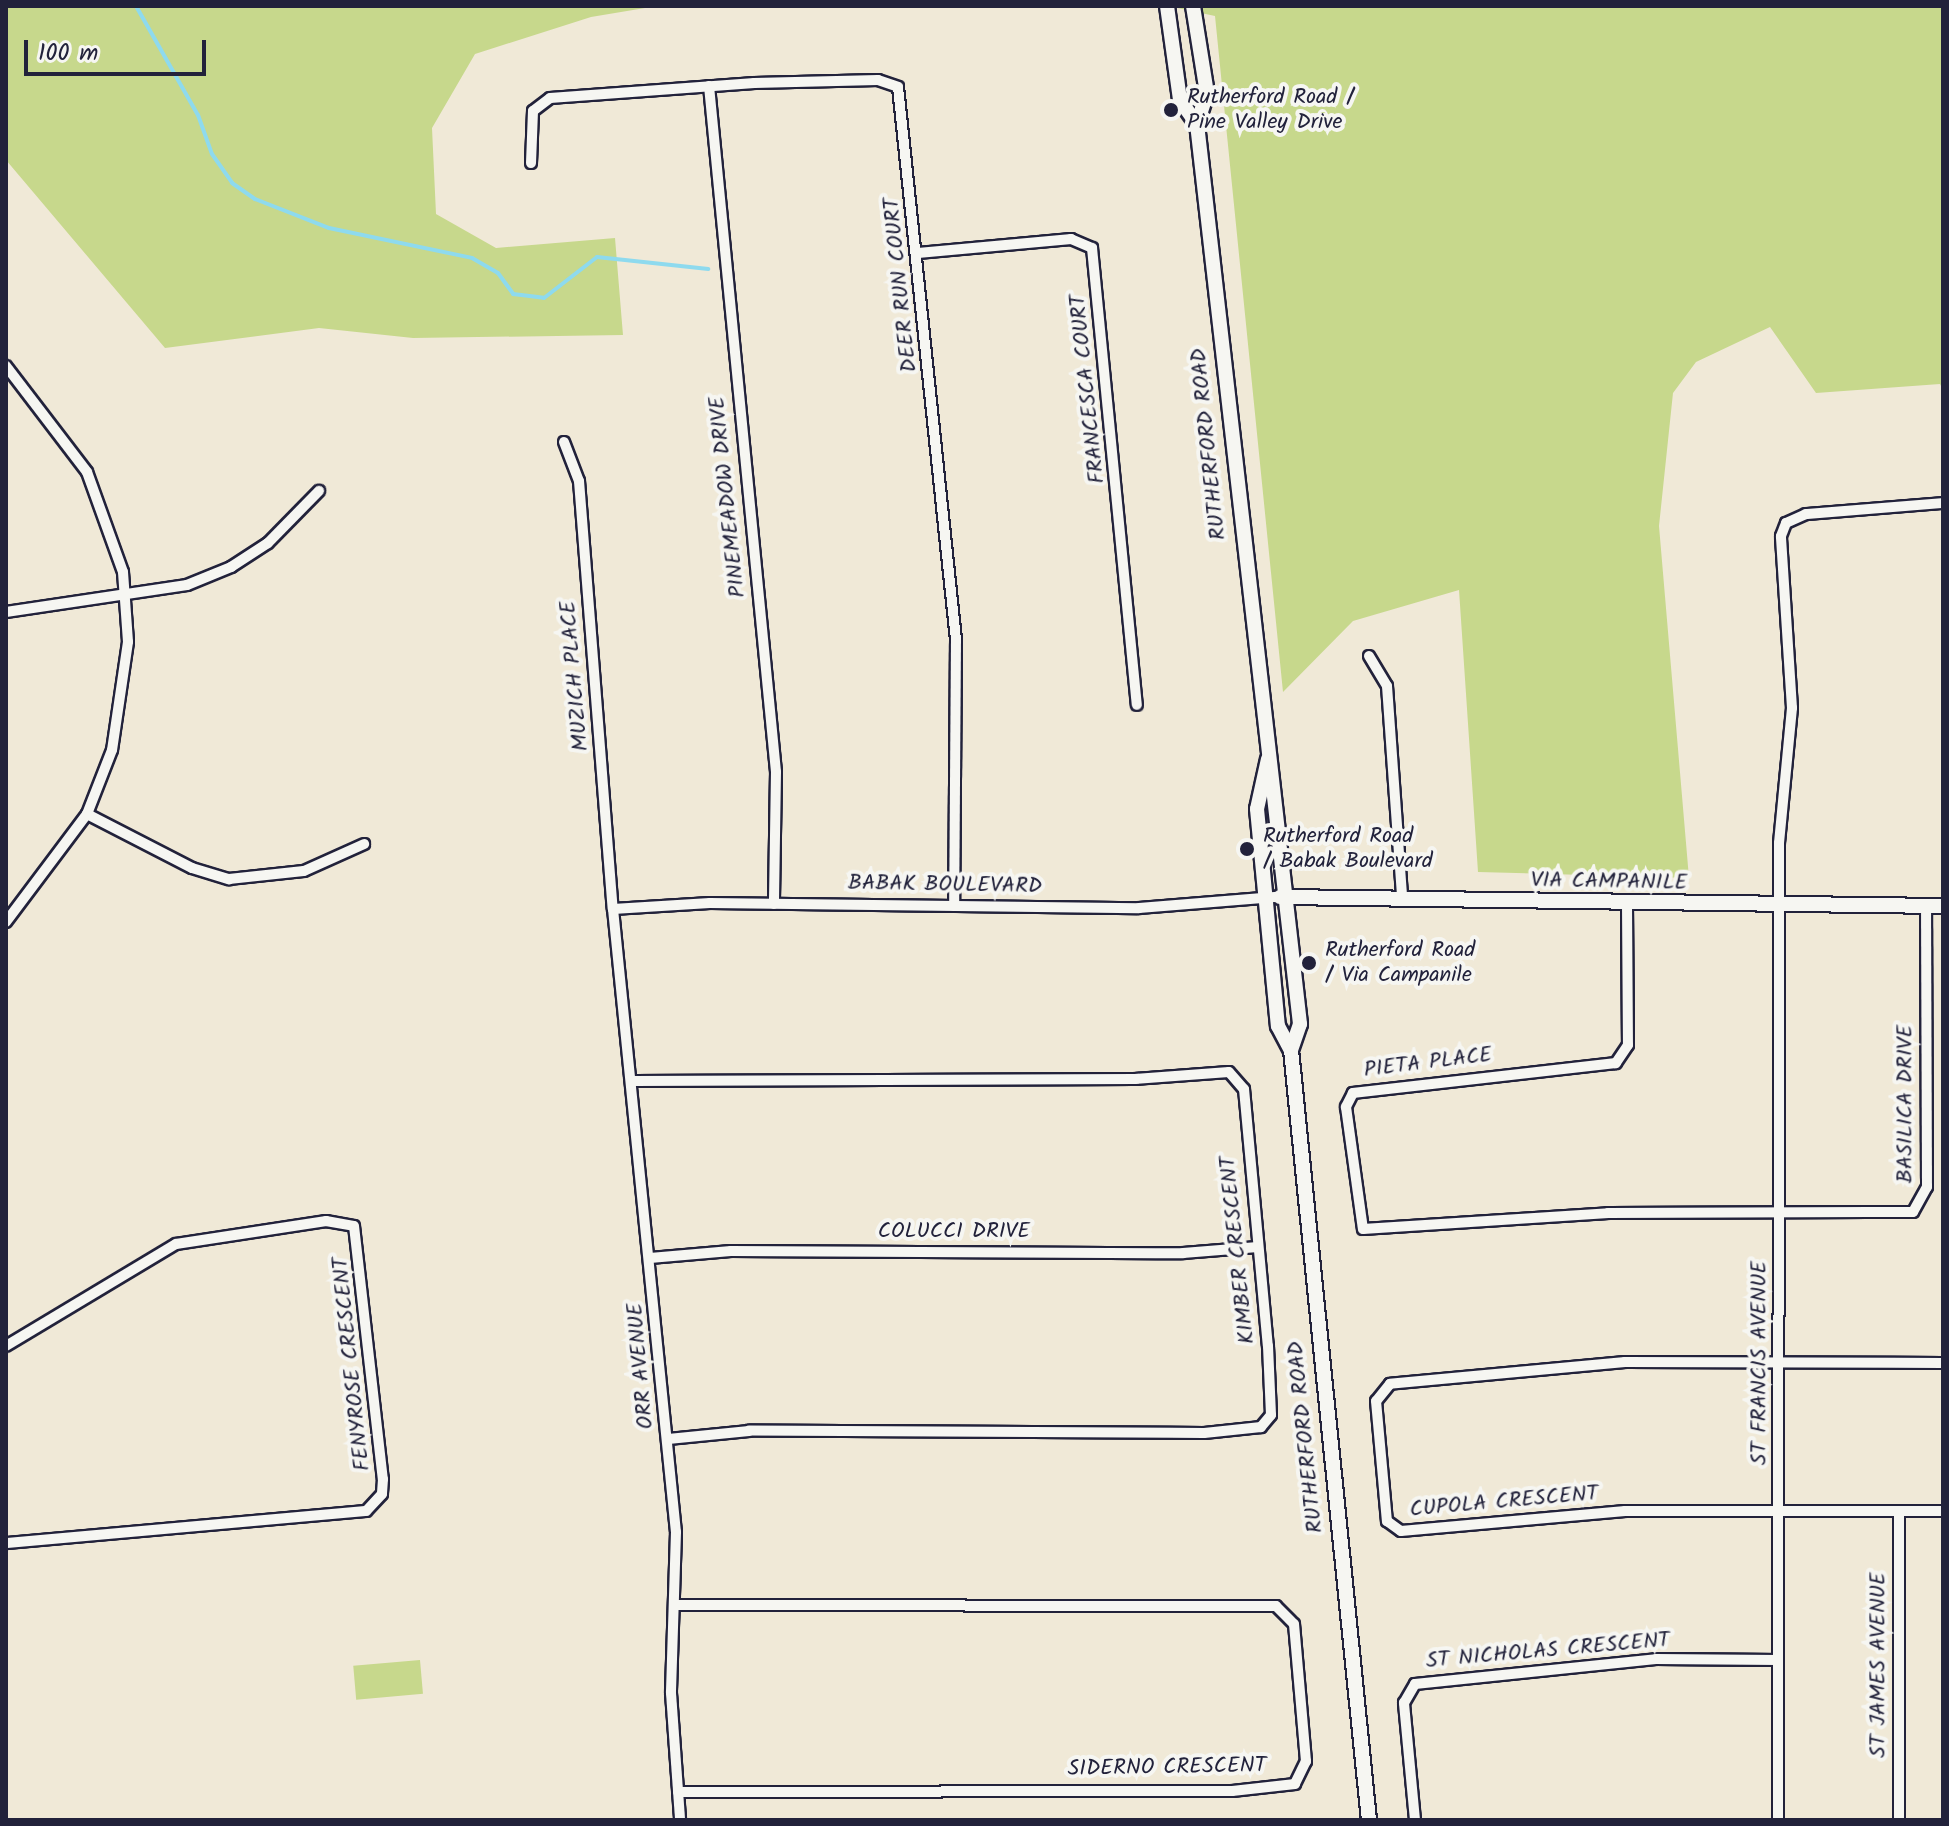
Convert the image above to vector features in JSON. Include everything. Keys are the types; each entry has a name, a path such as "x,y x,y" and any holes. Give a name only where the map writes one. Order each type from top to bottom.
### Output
{"main road":[{"name":"RUTHERFORD ROAD","path":"1167,6 1180,100 1197,124"},
{"name":"RUTHERFORD ROAD","path":"1193,6 1207,93 1197,124 1268,759 1276,897 1278,1026 1291,1050 1369,1820"},
{"name":"RUTHERFORD ROAD","path":"1268,759 1257,809 1300,1024 1291,1050"},
{"name":"VIA CAMPANILE","path":"1276,897 1402,895 1627,905 1943,906"}],"street":[{"name":"DEER RUN COURT","path":"531,163 538,102 709,86 878,80 898,87 918,253 956,640 954,906"},
{"name":"PINEMEADOW DRIVE","path":"709,86 776,772 774,904"},
{"name":"FRANCESCA COURT","path":"918,253 1071,239 1092,248 1137,705"},
{"path":"6,366 87,472 125,591 123,706 87,814 6,922"},
{"name":"MUZICH PLACE","path":"564,442 579,481 613,909"},
{"path":"6,612 125,591 187,585 231,567 268,543 319,491"},
{"name":"ST FRANCIS AVENUE","path":"1778,1820 1780,825 1792,708 1780,549 1786,523 1806,514 1943,503"},
{"path":"1369,656 1387,686 1402,895"},
{"path":"87,814 192,868 229,879 304,871 364,844"},
{"name":"BABAK BOULEVARD","path":"613,909 774,904 1139,908 1276,897"},
{"name":"PIETA PLACE","path":"1627,905 1624,1054 1605,1065 1360,1089 1346,1107 1358,1223 1380,1232 1578,1214 1780,1213"},
{"name":"BASILICA DRIVE","path":"1780,1213 1913,1212 1925,1199 1926,906"},
{"name":"ORR AVENUE","path":"613,909 634,1081 676,1532 674,1605 680,1820"},
{"name":"KIMBER CRESCENT","path":"634,1081 1135,1079 1229,1072 1244,1089 1272,1403 1268,1423 1261,1427 1204,1433 749,1431 668,1439"},
{"name":"FENYROSE CRESCENT","path":"6,1346 176,1244 342,1222 354,1226 359,1239 383,1479 382,1494 366,1511 6,1543"},
{"name":"COLUCCI DRIVE","path":"650,1258 731,1251 1183,1253 1258,1247"},
{"name":"CUPOLA CRESCENT","path":"1943,1363 1625,1362 1390,1384 1376,1401 1387,1521 1397,1530 1625,1511 1943,1511"},
{"name":"ST JAMES AVENUE","path":"1899,1511 1899,1820"},
{"name":"SIDERNO CRESCENT","path":"674,1605 1276,1606 1294,1624 1306,1761 1295,1784 1232,1791 678,1792"},
{"name":"ST NICHOLAS CRESCENT","path":"1415,1820 1404,1703 1415,1684 1656,1659 1778,1660"}],"green space":[{"path":"6,6 657,6 591,17 475,54 432,128 436,214 496,248 615,238 623,335 413,338 319,328 165,348 6,160"},
{"path":"1168,6 1943,6 1943,390 1940,384 1816,393 1770,327 1696,362 1673,393 1659,526 1689,878 1478,872 1459,590 1353,621 1283,692 1215,16"},
{"path":"420,1660 423,1694 356,1700 353,1666"}],"waterway":[{"path":"136,6 198,115 212,154 232,183 255,199 329,228 472,258 498,273 513,294 544,298 597,257 708,269"}],"place":[{"name":"Rutherford Road / Pine Valley Drive","path":"1171,110"},
{"name":"Rutherford Road / Babak Boulevard","path":"1247,849"},
{"name":"Rutherford Road / Via Campanile","path":"1309,963"}]}
